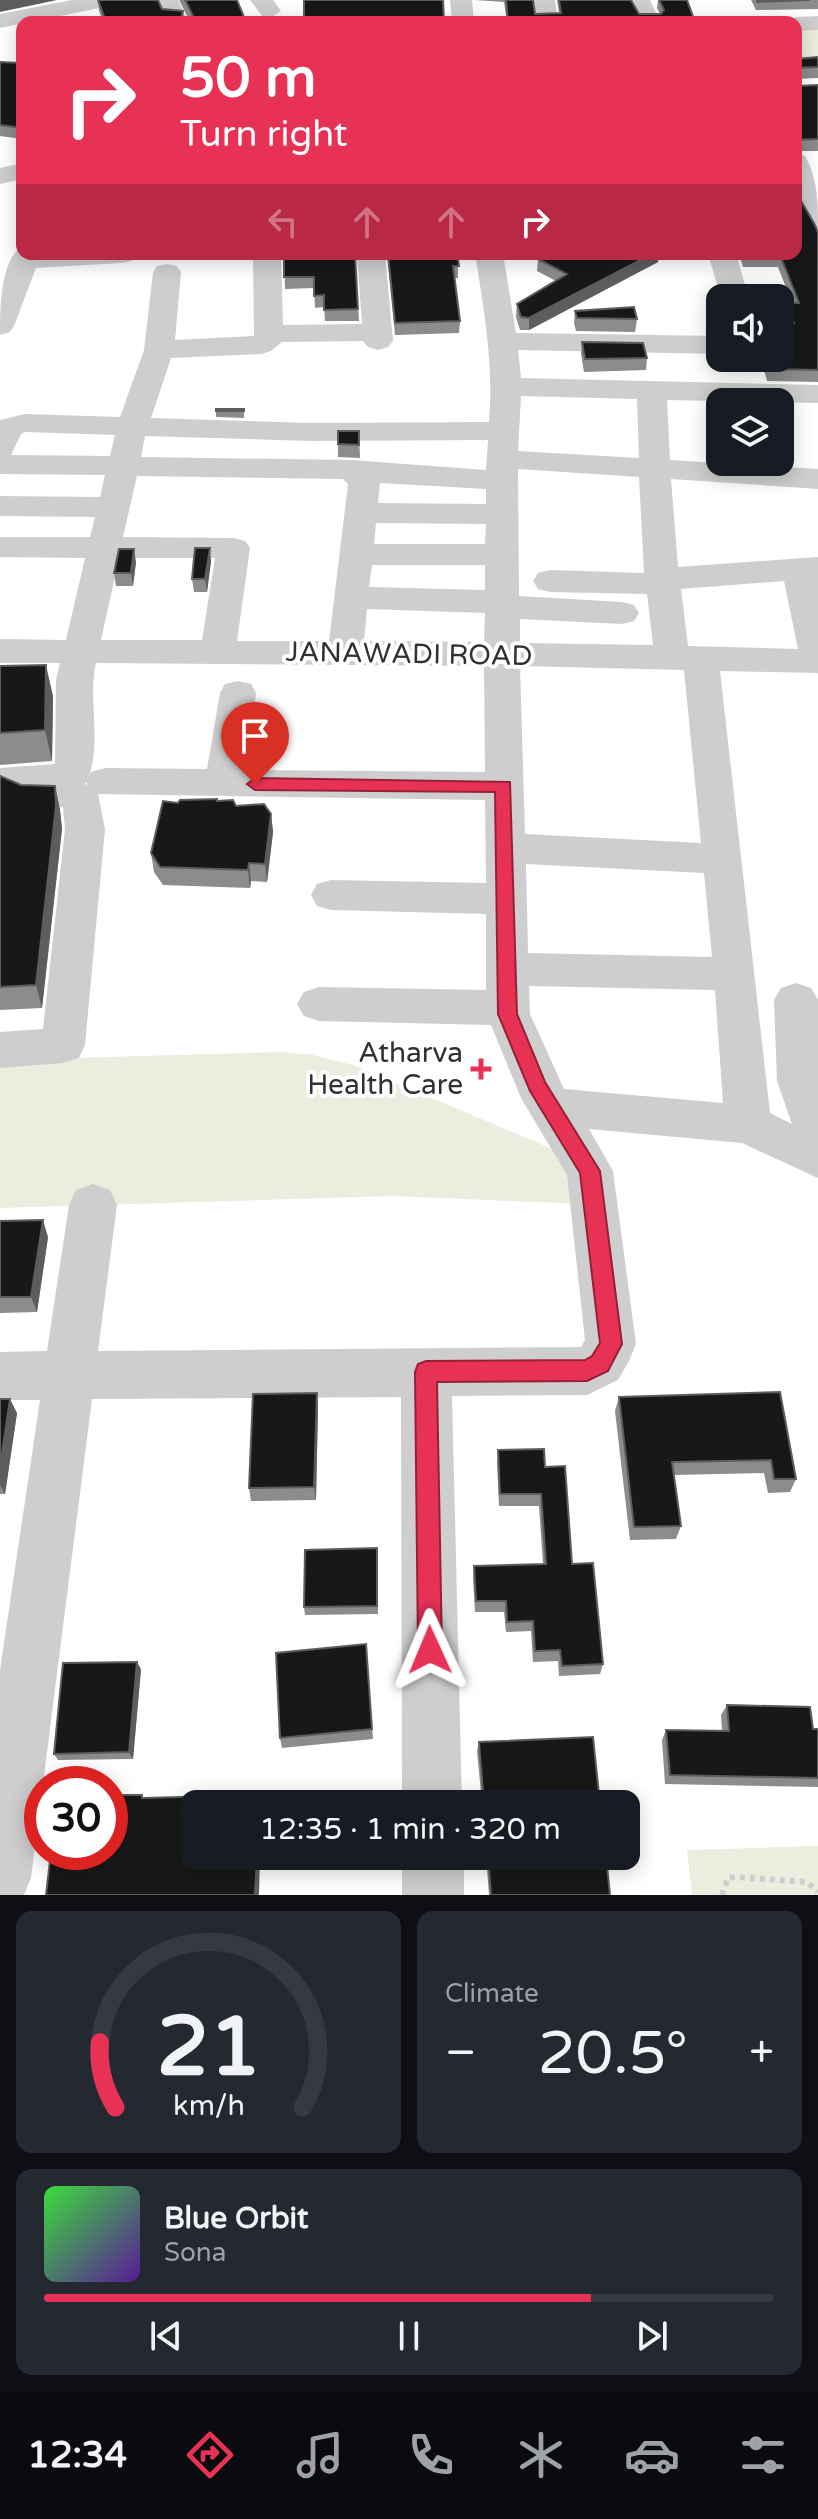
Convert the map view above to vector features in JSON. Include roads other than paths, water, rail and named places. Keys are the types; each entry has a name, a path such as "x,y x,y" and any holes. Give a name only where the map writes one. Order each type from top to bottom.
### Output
{"street":[{"path":"25,16 105,0"},
{"path":"802,177 818,221"},
{"path":"0,326 5,298 24,260"},
{"path":"159,350 261,345 269,340 267,260"},
{"path":"269,334 378,336 372,260"},
{"path":"0,1376 587,1371 600,1363 611,1344 590,1171 537,1085 507,988 502,457 507,387 490,260"},
{"path":"724,260 731,284"},
{"path":"0,782 66,777 74,766 77,666 132,427 159,350 167,272"},
{"path":"503,341 706,345"},
{"path":"507,387 652,392 756,382 818,394"},
{"path":"652,392 663,581 687,658 723,859 748,1124"},
{"path":"0,448 8,427 13,423 310,432 502,457 818,479"},
{"path":"0,464 354,472 502,457"},
{"path":"345,653 364,481 354,472"},
{"path":"0,506 113,507"},
{"path":"361,513 502,514"},
{"path":"0,547 233,548 218,652"},
{"path":"356,554 502,555"},
{"path":"550,581 663,581 809,569 818,660"},
{"path":"351,597 502,602 523,609 622,613"},
{"name":"JANAWADI ROAD","path":"0,651 77,666 218,652 818,660"},
{"path":"0,683 77,666"},
{"path":"224,783 238,693"},
{"path":"105,782 504,786"},
{"path":"0,797 16,792 70,793 82,799 85,829 63,1045 0,1050"},
{"path":"505,848 723,859"},
{"path":"331,895 506,899"},
{"path":"319,1004 507,988 735,974"},
{"path":"796,1000 799,1081 818,1131"},
{"path":"551,1107 748,1124 818,1158"},
{"path":"0,1878 93,1205"},
{"path":"426,1372 432,1790"},
{"path":"433,1870 433,1895"}],"place":[{"name":"Atharva Health Care","path":"481,1069"}]}
